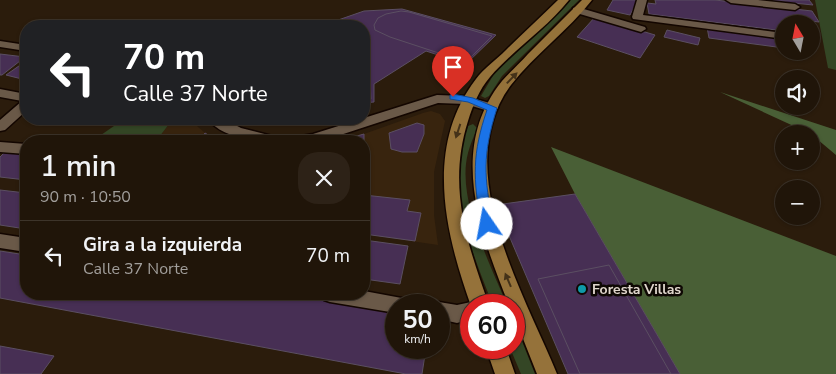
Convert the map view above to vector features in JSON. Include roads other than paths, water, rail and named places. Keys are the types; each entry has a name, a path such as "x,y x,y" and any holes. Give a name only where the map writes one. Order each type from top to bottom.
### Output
{"main road":[{"path":"476,294 459,244 452,211 450,188 453,149 457,131 470,100 484,77 564,0"},
{"path":"547,374 491,239 483,209 479,160 483,136 492,108 506,84 582,5"},
{"path":"500,359 505,374"}],"street":[{"path":"642,0 637,18 775,35"},
{"path":"731,0 795,7"},
{"path":"582,5 641,29"},
{"path":"0,44 20,47"},
{"path":"1,94 20,97"},
{"path":"370,121 437,99 453,97 470,100 492,108"},
{"path":"0,127 20,109"},
{"path":"225,125 237,132 250,135"},
{"path":"326,135 357,125"},
{"path":"0,146 20,148"},
{"path":"0,241 20,244"},
{"path":"369,300 385,303"}],"place":[{"name":"Foresta Villas","path":"582,289"}]}
